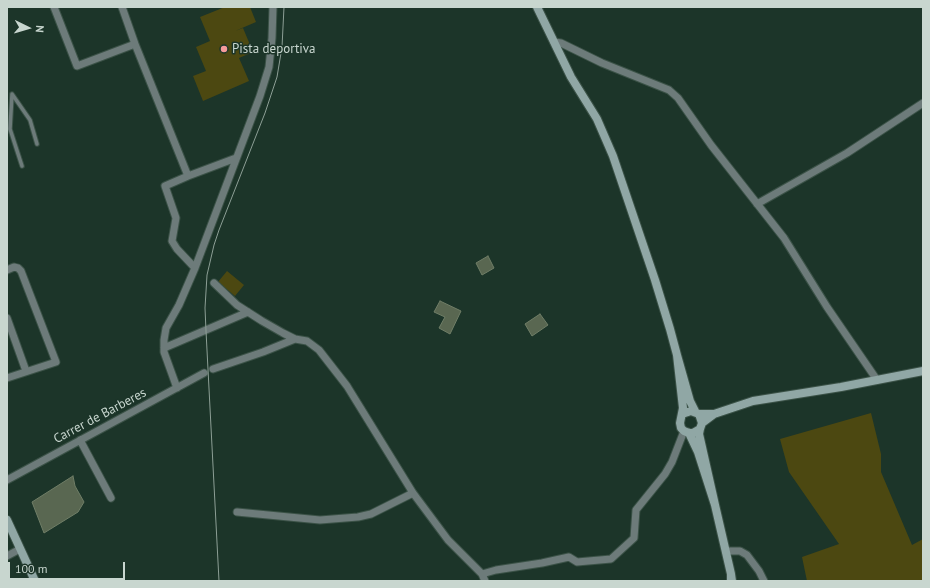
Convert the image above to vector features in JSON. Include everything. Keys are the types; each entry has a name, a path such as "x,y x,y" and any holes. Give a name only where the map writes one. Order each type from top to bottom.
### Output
{"main road":[{"path":"537,7 571,77 596,119 613,156 655,280 690,401 697,413 701,426 699,434 731,579"},
{"path":"677,355 682,397 681,428 687,432 693,433 714,414"},
{"path":"682,414 688,411 714,414 753,402 923,371"},
{"path":"687,432 698,452 715,505"},
{"path":"7,520 35,581"}],"street":[{"path":"54,7 77,66 135,44"},
{"path":"122,7 135,44 188,176"},
{"path":"177,388 168,366 164,348 166,328 179,305 195,268 260,96 269,67 273,7"},
{"path":"554,42 561,43 602,63 664,88 674,94 715,151 784,238 827,307 877,380"},
{"path":"757,204 847,152 923,103"},
{"path":"195,268 177,250 172,241 176,218 165,186 236,158"},
{"path":"7,270 14,267 21,271 56,362 7,378"},
{"path":"214,283 248,312 275,329 295,339 307,341 319,350 347,386 413,493 448,540 483,578 496,570 542,563 568,557 577,562 611,559 634,538 636,510 665,474 687,432"},
{"path":"164,348 248,312"},
{"path":"7,318 26,371"},
{"path":"213,369 263,352 295,339"},
{"name":"Carrer de Barberes","path":"7,480 204,373"},
{"path":"80,440 111,498"},
{"path":"238,512 320,520 358,517 371,514 413,493"},
{"path":"7,556 20,549"},
{"path":"726,551 740,551 747,555 759,571 764,581"}],"lane":[{"path":"22,166 10,129 12,94 30,120 37,144"}],"shaded area":[{"path":"225,7 250,7 256,22 235,31 243,28 253,52 239,58 249,81 203,101 193,76 206,71 196,47 210,41 200,17"},
{"path":"227,271 244,285 235,296 218,282"},
{"path":"871,413 881,454 881,472 912,545 923,539 923,581 807,581 802,557 839,544 789,472 780,439"}],"building":[{"path":"488,256 494,268 482,275 476,263"},
{"path":"440,301 461,311 450,334 439,328 445,317 434,312"},
{"path":"540,314 548,325 532,336 525,324"},
{"path":"73,476 75,486 84,502 78,512 44,533 32,502"}],"tram line":[{"path":"219,581 205,308 207,275 219,230 265,113 277,77 282,47 284,7"}],"place":[{"name":"Pista deportiva","path":"224,49"}]}
